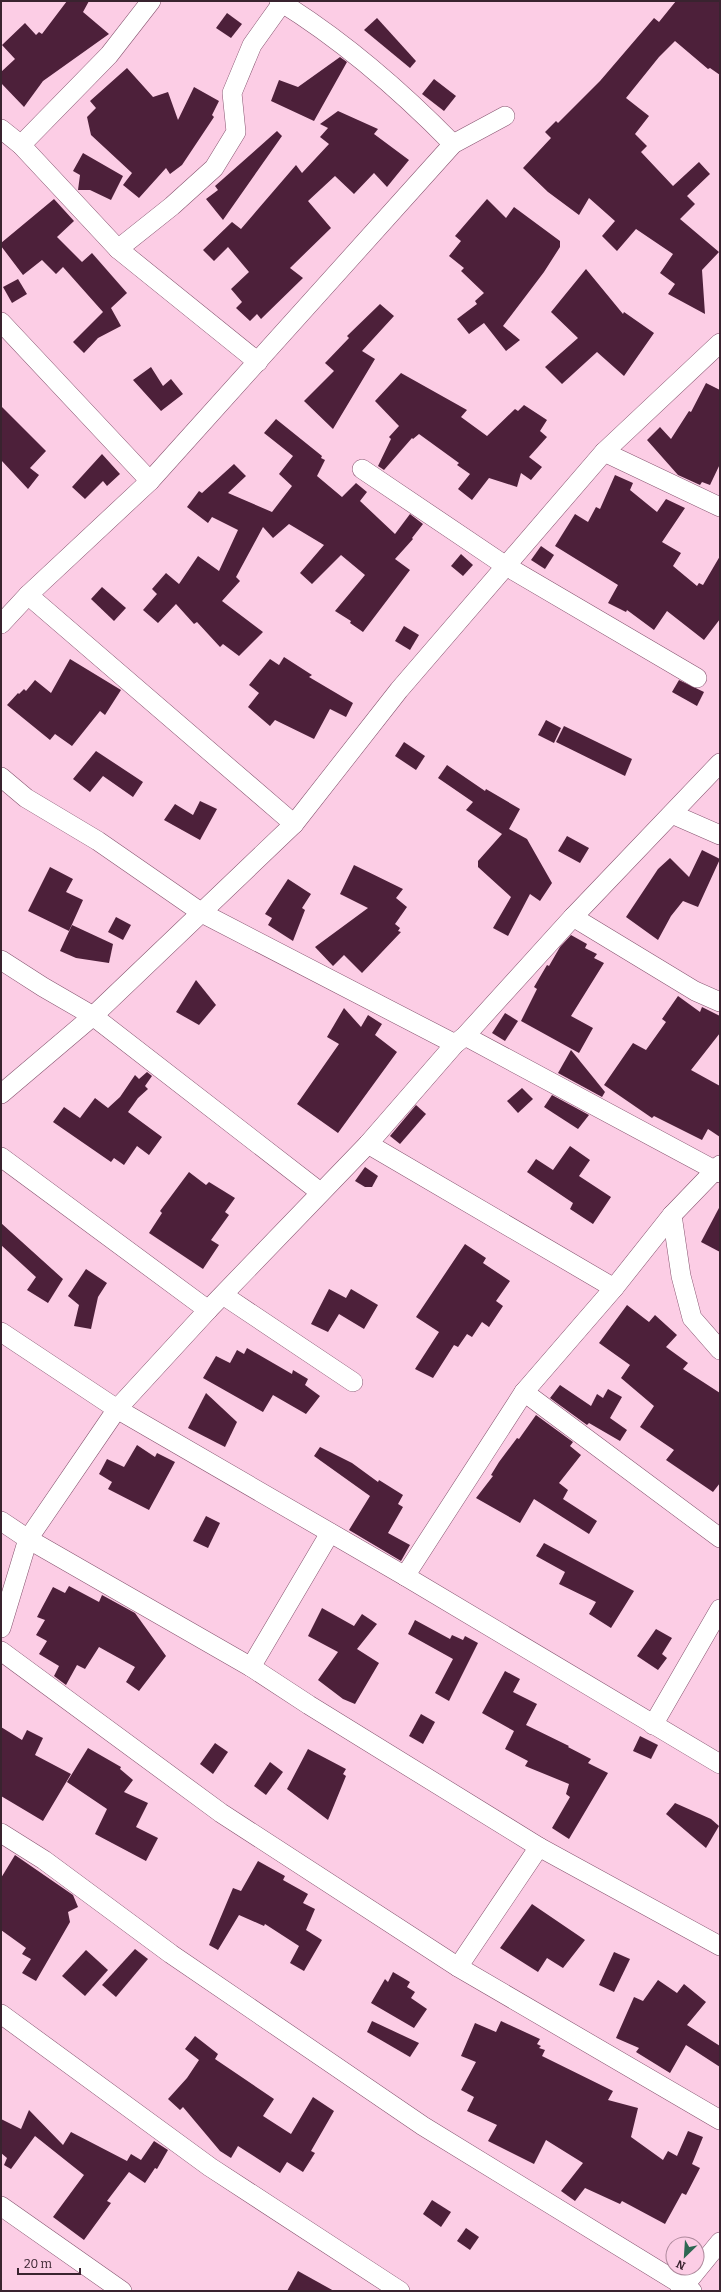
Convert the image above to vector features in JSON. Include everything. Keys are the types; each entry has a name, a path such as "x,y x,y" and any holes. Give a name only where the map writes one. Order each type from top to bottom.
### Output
{"street":[{"path":"21,145 109,55 151,1"},
{"path":"118,249 172,206 214,168 236,132 232,93 252,45 281,2 317,24 407,98 453,144"},
{"path":"1,624 28,595 150,481 453,144 505,116"},
{"path":"1,129 21,145 118,249 258,362"},
{"path":"1,322 150,481"},
{"path":"1,1094 93,1016 294,824 399,690 604,452 717,350"},
{"path":"604,452 720,507"},
{"path":"362,470 506,566 697,678"},
{"path":"28,595 294,824"},
{"path":"1,1628 28,1539 117,1409 208,1310 320,1192 368,1144 460,1040 573,917 720,763"},
{"path":"1,777 26,798 98,841 202,913 718,1169 672,1215 614,1288 524,1392 405,1576"},
{"path":"672,814 720,835"},
{"path":"573,917 695,991 720,1002"},
{"path":"1,960 43,988 93,1016 320,1192"},
{"path":"368,1144 614,1288"},
{"path":"1,1157 208,1310"},
{"path":"672,1215 681,1276 692,1318 720,1350"},
{"path":"223,1295 353,1382"},
{"path":"1,1332 117,1409 405,1576 720,1764"},
{"path":"524,1392 720,1538"},
{"path":"1,1521 28,1539 251,1667 309,1706 539,1847 720,1946"},
{"path":"251,1667 330,1533"},
{"path":"653,1725 720,1609"},
{"path":"1,1651 221,1813 458,1967 720,2120"},
{"path":"1,1833 44,1860 171,1954 423,2126 686,2289 720,2242"},
{"path":"458,1967 539,1847"},
{"path":"1,2014 210,2166 400,2291"},
{"path":"1,2206 122,2291"}],"building":[{"path":"67,1 89,1 83,12 109,34 43,81 24,107 1,83 1,72 15,59 2,45 25,23 36,35 39,32 42,34"},
{"path":"676,1 720,1 720,75 710,68 708,69 675,41 659,57 626,98 649,116 635,134 647,146 641,152 673,186 699,162 710,174 687,196 695,204 680,219 719,252 702,270 705,314 668,294 675,284 660,273 673,254 636,229 617,251 602,236 615,221 589,198 579,215 548,192 523,168 551,138 545,132 556,121 558,123 600,81 654,18 659,22"},
{"path":"227,13 242,24 231,38 216,28"},
{"path":"377,18 416,61 410,68 364,30"},
{"path":"340,57 347,62 314,121 271,101 279,80 298,87"},
{"path":"127,68 153,97 168,92 178,120 194,87 219,101 212,115 214,117 182,165 170,174 166,168 139,198 123,185 132,173 91,135 87,117 96,108 90,101"},
{"path":"434,79 456,96 444,111 422,94"},
{"path":"338,111 378,129 374,134 409,160 387,187 374,173 354,194 335,176 308,201 331,228 290,268 303,278 261,319 257,314 250,321 236,308 242,302 231,289 249,272 228,247 214,261 203,250 232,222 241,229 296,165 302,173 329,144 320,137 328,128 320,124"},
{"path":"277,131 282,136 223,220 206,199 218,190 215,186"},
{"path":"83,153 123,176 111,200 90,190 78,190 80,175 73,171"},
{"path":"54,199 74,221 57,237 82,262 92,253 127,293 111,308 121,326 98,338 84,353 73,342 103,312 63,267 56,274 42,260 23,275 1,246 1,243"},
{"path":"487,199 506,218 514,207 560,241 560,247 544,272 503,326 520,340 506,351 484,323 469,334 457,319 477,304 475,301 484,293 461,271 464,268 449,256 461,241 455,236"},
{"path":"586,269 623,314 624,312 654,333 624,376 597,352 562,384 545,367 578,338 551,312"},
{"path":"18,279 27,294 12,303 3,287"},
{"path":"380,304 394,316 362,351 375,359 333,429 304,401 334,371 325,363 349,338 347,336"},
{"path":"151,367 163,386 171,379 183,394 161,411 133,380"},
{"path":"401,373 467,410 461,417 487,436 515,409 518,411 524,405 547,420 540,431 547,437 529,457 542,467 531,480 521,473 517,487 489,478 472,500 458,489 470,474 457,465 459,463 419,434 413,439 412,438 384,470 378,466 391,439 389,437 399,426 375,401"},
{"path":"706,383 720,390 720,464 710,485 702,482 700,485 678,475 647,440 660,427 671,439 689,411 691,412"},
{"path":"1,406 46,451 30,468 39,475 28,489 1,460"},
{"path":"276,419 322,456 321,458 325,460 317,476 342,497 356,483 367,492 360,501 395,534 410,514 423,524 412,538 413,539 395,559 410,570 363,632 350,623 351,621 335,611 365,575 341,555 312,584 300,573 324,545 289,524 273,538 263,527 236,577 240,581 222,601 263,632 239,656 223,644 220,647 197,622 194,624 176,604 158,623 143,610 157,594 152,589 166,573 179,584 198,556 219,571 238,530 212,517 208,523 187,507 199,491 202,493 234,464 246,476 228,493 272,512 292,486 279,474 293,456 264,433"},
{"path":"102,454 120,474 107,486 103,481 85,499 72,487"},
{"path":"615,475 633,483 630,490 657,512 666,499 685,508 662,542 681,553 673,566 697,586 699,583 703,585 720,556 720,619 704,640 667,611 654,630 627,610 626,612 608,603 618,585 555,546 575,514 588,522 596,507 600,509"},
{"path":"541,546 554,555 545,569 531,560"},
{"path":"461,554 473,565 463,576 451,566"},
{"path":"102,587 126,608 114,621 91,599"},
{"path":"404,626 419,635 410,650 395,641"},
{"path":"284,657 312,675 309,677 353,703 346,717 330,709 314,739 275,720 270,726 248,707 259,693 249,685 270,659 279,665"},
{"path":"70,659 121,690 105,715 100,711 72,746 55,734 50,740 7,705 18,693 19,694 24,689 26,691 35,680 51,693"},
{"path":"679,680 704,692 697,706 672,692"},
{"path":"546,720 561,728 554,743 538,735"},
{"path":"564,726 632,759 625,776 556,742"},
{"path":"404,742 425,756 416,770 395,756"},
{"path":"96,751 143,782 133,797 103,776 90,792 73,779"},
{"path":"447,765 485,791 486,789 520,809 509,829 527,839 552,883 540,901 530,894 508,936 493,928 511,897 478,867 478,861 502,834 466,810 473,802 438,778"},
{"path":"200,801 217,809 200,840 164,820 175,804 193,815"},
{"path":"567,836 589,848 580,863 558,851"},
{"path":"702,850 720,859 698,907 683,901 671,916 658,940 626,917 658,869 670,858 689,877"},
{"path":"354,865 403,889 396,898 407,907 395,924 400,928 398,931 401,932 362,973 344,955 333,966 315,947 368,908 340,894"},
{"path":"50,867 73,879 66,892 83,900 69,931 28,911"},
{"path":"288,879 311,894 302,908 305,910 293,941 268,925 272,918 265,914"},
{"path":"116,917 131,925 123,940 108,932"},
{"path":"72,925 113,944 109,963 76,958 60,951"},
{"path":"571,935 587,944 585,948 597,954 594,958 604,963 571,1016 593,1028 579,1053 521,1021 537,989 534,987 547,965 549,966 560,947"},
{"path":"196,980 216,1005 199,1025 176,1012"},
{"path":"678,996 700,1012 702,1007 720,1016 720,1033 691,1070 720,1086 720,1137 708,1129 702,1140 654,1116 652,1118 604,1085 633,1043 646,1050 666,1022 662,1019"},
{"path":"344,1008 361,1027 368,1015 382,1024 375,1035 397,1052 338,1133 297,1104 339,1044 327,1037"},
{"path":"505,1013 518,1021 505,1041 492,1033"},
{"path":"571,1050 605,1092 602,1097 558,1073"},
{"path":"147,1072 152,1076 145,1086 148,1089 138,1098 128,1112 162,1137 149,1155 137,1146 124,1165 114,1158 111,1162 53,1122 64,1107 80,1118 95,1098 108,1108 120,1097 135,1075 139,1079"},
{"path":"522,1088 533,1099 518,1113 507,1101"},
{"path":"552,1095 589,1115 578,1129 544,1107"},
{"path":"416,1105 426,1114 400,1144 390,1136"},
{"path":"570,1146 590,1160 579,1176 611,1197 593,1224 570,1209 573,1203 527,1172 536,1159 553,1170"},
{"path":"365,1167 378,1176 372,1187 365,1187 355,1181"},
{"path":"189,1172 206,1185 209,1182 235,1198 225,1212 229,1215 211,1240 219,1245 203,1269 149,1233 162,1213 160,1211"},
{"path":"720,1206 720,1252 701,1242"},
{"path":"1,1223 63,1279 48,1303 27,1290 36,1277 1,1245"},
{"path":"465,1244 486,1258 483,1263 510,1281 496,1301 503,1306 489,1327 482,1322 472,1337 467,1334 458,1347 454,1345 433,1378 415,1369 439,1332 416,1317"},
{"path":"86,1269 107,1283 98,1297 91,1329 74,1326 79,1305 68,1296"},
{"path":"329,1289 346,1298 351,1289 378,1305 364,1329 339,1314 328,1332 311,1324"},
{"path":"627,1305 649,1322 655,1315 677,1335 666,1347 688,1363 683,1369 720,1393 720,1483 713,1492 666,1460 674,1450 640,1427 654,1406 621,1378 630,1365 599,1343"},
{"path":"247,1348 292,1374 293,1370 308,1379 305,1385 320,1396 306,1414 273,1395 263,1412 203,1378 216,1356 230,1363 237,1350 244,1354"},
{"path":"560,1385 591,1406 597,1394 603,1398 608,1389 622,1397 610,1418 627,1430 620,1441 589,1423 587,1425 550,1398"},
{"path":"206,1393 237,1422 225,1447 188,1428"},
{"path":"536,1415 573,1442 570,1446 581,1455 559,1483 568,1490 563,1499 597,1521 589,1534 534,1499 520,1523 476,1498 493,1476 491,1475 499,1462 517,1438 519,1439"},
{"path":"137,1445 155,1457 157,1453 175,1462 149,1510 108,1489 112,1482 99,1474 107,1459 124,1467"},
{"path":"320,1447 352,1463 378,1482 379,1480 403,1495 398,1504 403,1507 388,1533 410,1545 401,1561 349,1530 370,1496 314,1456"},
{"path":"206,1516 220,1523 208,1548 193,1541"},
{"path":"544,1543 634,1591 611,1628 589,1614 596,1602 559,1584 565,1572 536,1556"},
{"path":"69,1586 99,1602 102,1595 135,1613 166,1656 139,1691 126,1682 135,1667 99,1647 85,1669 77,1665 66,1685 54,1676 59,1666 39,1654 47,1641 36,1635 45,1620 37,1617 53,1587 65,1593"},
{"path":"322,1608 354,1626 362,1614 377,1624 357,1649 379,1663 355,1704 343,1699 318,1680 338,1652 308,1636"},
{"path":"415,1620 450,1639 452,1635 463,1640 465,1636 478,1643 449,1701 435,1693 453,1659 408,1634"},
{"path":"656,1629 672,1638 662,1654 667,1658 658,1670 637,1656"},
{"path":"505,1671 520,1679 513,1692 537,1704 526,1725 569,1746 568,1747 591,1759 588,1763 608,1773 569,1839 552,1828 570,1797 566,1794 569,1784 525,1766 528,1761 505,1749 514,1731 482,1713"},
{"path":"421,1714 435,1722 423,1744 409,1736"},
{"path":"1,1727 22,1740 27,1730 43,1738 35,1755 71,1774 43,1821 1,1796"},
{"path":"640,1736 658,1745 651,1759 633,1751"},
{"path":"215,1743 228,1752 213,1774 200,1764"},
{"path":"88,1748 121,1767 120,1769 133,1780 124,1792 148,1803 136,1827 158,1838 146,1861 95,1834 107,1809 67,1782"},
{"path":"308,1749 346,1769 343,1774 346,1776 328,1820 287,1789"},
{"path":"270,1762 283,1772 266,1795 254,1786"},
{"path":"675,1803 711,1819 719,1826 706,1848 666,1814"},
{"path":"15,1855 73,1895 78,1907 68,1912 70,1922 36,1981 22,1973 31,1959 22,1954 26,1948 1,1930 1,1878"},
{"path":"258,1861 285,1876 283,1880 308,1894 303,1903 315,1909 306,1930 322,1940 304,1971 290,1963 299,1946 265,1924 264,1926 239,1915 218,1950 209,1945 233,1888 241,1891"},
{"path":"532,1904 585,1940 563,1968 547,1958 538,1972 500,1948"},
{"path":"135,1949 148,1959 116,1997 102,1985"},
{"path":"86,1950 108,1970 85,1996 62,1976"},
{"path":"614,1952 630,1959 614,1992 599,1985"},
{"path":"393,1972 410,1982 407,1987 415,1992 411,1998 427,2009 414,2028 371,2003 385,1979 388,1982"},
{"path":"658,1980 677,1993 684,1984 706,2002 687,2025 720,2046 720,2067 686,2045 670,2073 636,2052 639,2048 616,2038 634,1997 643,2001"},
{"path":"372,2021 419,2043 410,2057 367,2032"},
{"path":"501,2021 540,2039 537,2044 541,2046 539,2048 545,2050 542,2056 613,2091 608,2100 638,2108 631,2137 663,2160 668,2151 677,2156 688,2131 703,2137 692,2164 700,2168 686,2195 682,2193 665,2224 622,2201 620,2204 585,2188 575,2201 561,2191 583,2163 546,2140 534,2164 488,2141 497,2125 467,2111 474,2097 461,2090 476,2062 461,2056 475,2023 496,2032"},
{"path":"195,2036 218,2054 215,2059 274,2099 263,2116 291,2134 313,2097 334,2111 311,2151 315,2153 303,2172 287,2162 280,2173 238,2146 231,2158 220,2151 183,2107 180,2110 168,2099 187,2078 199,2060 185,2049"},
{"path":"29,2110 63,2145 71,2132 127,2161 131,2154 141,2160 154,2141 168,2150 157,2169 155,2168 145,2183 129,2172 107,2201 111,2203 84,2240 53,2217 84,2175 35,2136 11,2169 4,2165 7,2158 1,2153 1,2119 21,2129"},
{"path":"432,2200 451,2212 441,2227 423,2214"},
{"path":"466,2228 479,2237 470,2250 457,2241"},
{"path":"298,2271 334,2291 287,2291"}]}
